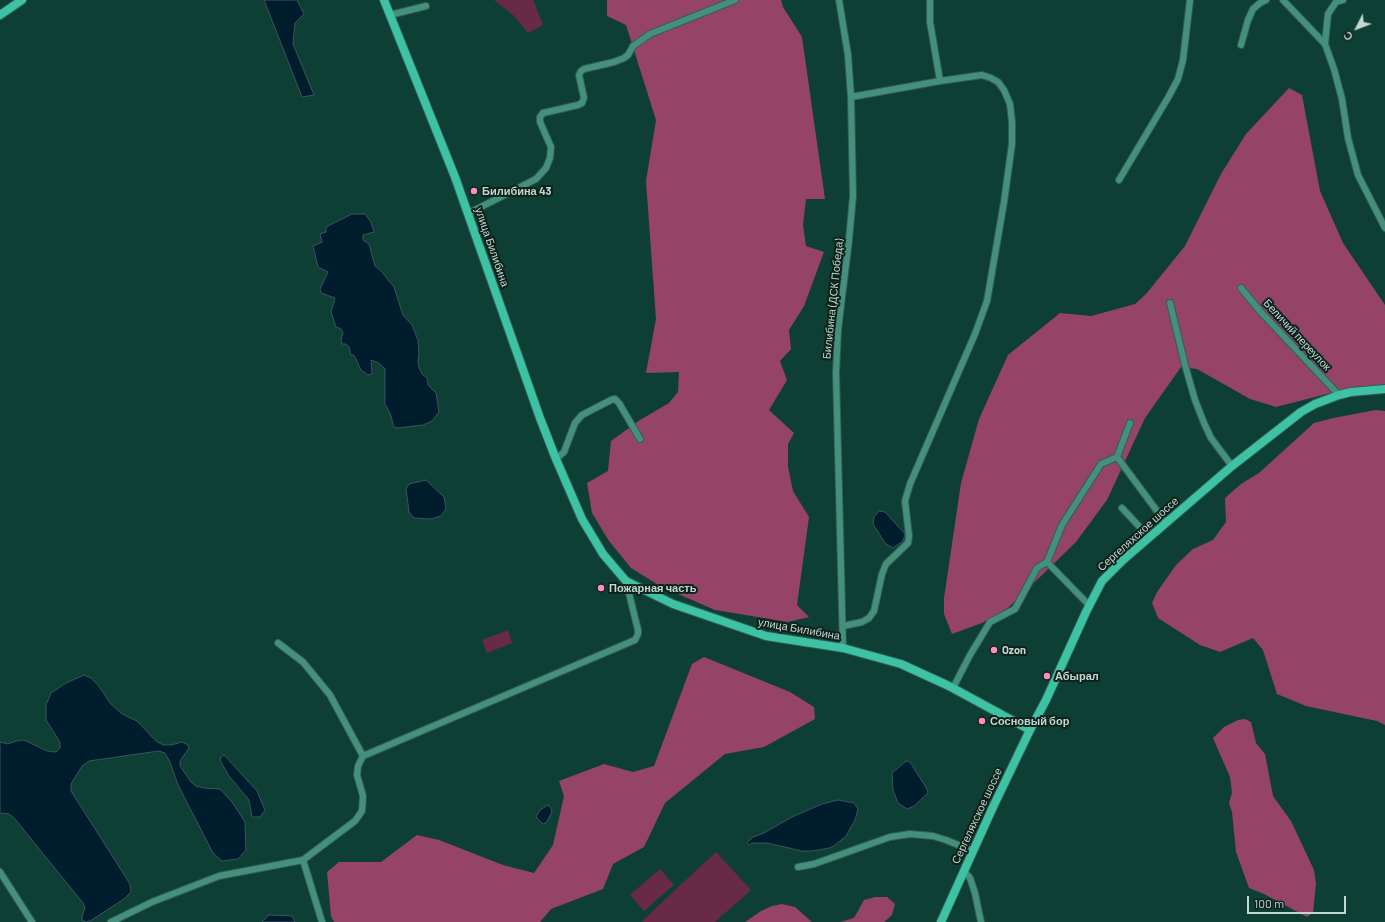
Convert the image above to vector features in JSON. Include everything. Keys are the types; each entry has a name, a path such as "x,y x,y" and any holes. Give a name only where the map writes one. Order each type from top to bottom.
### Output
{"main road":[{"path":"0,15 22,0"},
{"name":"улица Билибина","path":"384,0 468,213 540,418 556,459 582,519 603,554 626,581 673,604 766,636 843,648 901,664 953,688 1030,730"},
{"name":"Сергеляхское шоссе","path":"941,922 1030,730 1046,700 1089,605 1102,581 1149,537 1232,466 1301,412 1315,404 1339,395 1351,392 1385,389"}],"street":[{"path":"468,213 536,179 546,168 550,158 550,147 540,122 540,117 543,113 582,103 584,98 579,75 581,71 624,58 638,42 650,34 735,0"},
{"name":"Билибина (ДСК Победа)","path":"839,0 848,55 851,97 853,196 838,330 836,373 843,648"},
{"path":"930,0 930,22 940,81"},
{"path":"1119,180 1178,79 1183,60 1190,0"},
{"path":"1241,45 1248,20 1253,9 1266,0"},
{"path":"1283,0 1325,44 1334,69 1342,99 1348,138 1358,175 1385,228"},
{"path":"1325,44 1328,14 1336,1 1344,0"},
{"path":"390,15 426,6"},
{"path":"843,626 862,622 869,618 874,610 882,574 886,564 908,543 909,536 905,501 910,484 975,334 987,302 995,262 1012,144 1010,104 1004,90 998,82 982,75 851,97"},
{"name":"Беличий переулок","path":"1241,288 1260,311 1339,395"},
{"path":"1170,303 1185,365 1204,423 1212,438 1232,466"},
{"path":"556,459 564,452 575,423 582,415 615,399 619,403 640,439"},
{"path":"953,688 970,655 990,622 1015,609 1036,568 1047,562 1062,525 1102,464 1117,457 1130,423"},
{"path":"1117,457 1166,523"},
{"path":"1122,508 1149,537"},
{"path":"1047,562 1089,605"},
{"path":"111,922 152,902 219,876 303,860 355,821 362,811 363,796 357,775 358,766 363,756 635,640 638,630 626,581"},
{"path":"278,643 303,662 330,696 363,756"},
{"path":"798,867 814,864 890,837 910,834 933,836 973,851"},
{"path":"303,860 322,922"},
{"path":"964,871 970,878 976,894 981,922"},
{"path":"0,872 32,922"}],"shaded area":[{"path":"494,0 533,0 543,25 528,33 514,16"},
{"path":"607,0 781,0 783,7 802,37 825,199 806,199 803,225 806,246 824,252 804,306 789,330 791,349 780,361 787,380 769,410 794,433 788,444 788,467 793,491 809,517 797,605 809,617 788,622 715,610 660,586 631,568 609,541 592,513 587,483 608,471 611,441 640,420 669,403 678,392 679,372 646,373 656,319 646,181 656,120 626,25 607,16"},
{"path":"1289,88 1302,95 1320,191 1343,243 1385,305 1385,385 1350,388 1276,407 1250,399 1197,369 1181,367 1145,418 1107,500 1076,542 1008,608 982,623 952,634 944,614 944,598 961,483 979,419 1008,355 1060,313 1091,316 1135,304 1146,294 1185,246 1221,174 1246,134"},
{"path":"1376,410 1385,411 1385,725 1377,721 1306,706 1277,694 1263,650 1253,638 1220,652 1200,645 1158,618 1152,603 1157,592 1176,565 1193,549 1213,540 1226,522 1225,498 1241,484 1259,473 1314,423"},
{"path":"508,630 512,643 487,653 482,640"},
{"path":"704,657 790,692 814,707 815,719 764,747 725,754 665,803 644,847 613,864 603,889 551,909 540,922 334,922 331,916 327,872 339,862 381,862 417,835 439,840 503,865 534,873 553,845 564,796 559,781 604,764 633,772 654,766 692,664"},
{"path":"1245,719 1251,722 1256,743 1265,754 1273,796 1291,821 1314,870 1316,884 1313,913 1307,917 1264,894 1249,888 1236,852 1232,812 1229,803 1232,793 1230,777 1213,738 1224,727 1238,720"},
{"path":"716,852 751,890 715,922 642,921"},
{"path":"660,869 674,885 644,911 630,895"},
{"path":"875,897 887,897 895,904 892,915 884,922 840,922 854,918 864,900"},
{"path":"782,904 795,907 812,922 745,922 761,911 772,906"}],"water":[{"path":"264,0 297,0 304,14 295,23 293,44 314,95 302,97"},
{"path":"352,214 365,214 371,222 374,232 363,235 363,240 369,244 375,266 394,287 403,315 412,325 418,340 419,368 422,374 427,378 428,385 436,393 439,412 432,421 423,425 398,428 394,427 390,413 385,404 385,369 379,363 371,360 372,374 368,375 361,370 354,355 351,355 349,347 346,344 342,344 341,340 343,333 341,329 336,327 331,312 335,298 321,293 320,289 328,272 318,267 313,246 322,242 320,234 326,232 326,227"},
{"path":"426,480 444,497 446,509 441,516 431,519 414,518 409,512 406,489 409,484"},
{"path":"879,511 885,512 905,534 903,541 893,548 885,543 873,524 874,517"},
{"path":"84,675 91,678 98,685 111,704 122,714 137,721 156,741 163,745 171,745 182,742 188,745 189,748 180,761 180,766 191,782 196,786 220,789 232,802 245,822 246,850 238,859 222,861 213,853 178,785 170,762 165,753 159,751 89,761 82,766 71,784 71,791 130,884 131,892 124,899 90,921 86,922 82,920 85,907 83,903 15,819 9,814 0,813 0,742 8,744 24,740 47,751 56,752 60,748 60,742 46,720 46,705 51,693 66,683"},
{"path":"224,755 257,791 265,810 260,817 252,817 249,800 229,776 220,760"},
{"path":"906,761 910,762 928,793 914,806 907,809 898,803 893,790 892,773"},
{"path":"838,800 854,803 858,809 855,820 846,836 834,846 813,851 802,851 767,843 752,843 749,845 747,843 753,837 764,833 792,817 822,804"},
{"path":"548,805 552,812 546,823 543,824 536,817 540,810"},
{"path":"269,915 292,916 295,922 262,922"}],"place":[{"name":"Билибина 43","path":"474,191"},
{"name":"Пожарная часть","path":"601,588"},
{"name":"Ozon","path":"994,650"},
{"name":"Абырал","path":"1047,676"},
{"name":"Сосновый бор","path":"982,721"}]}
